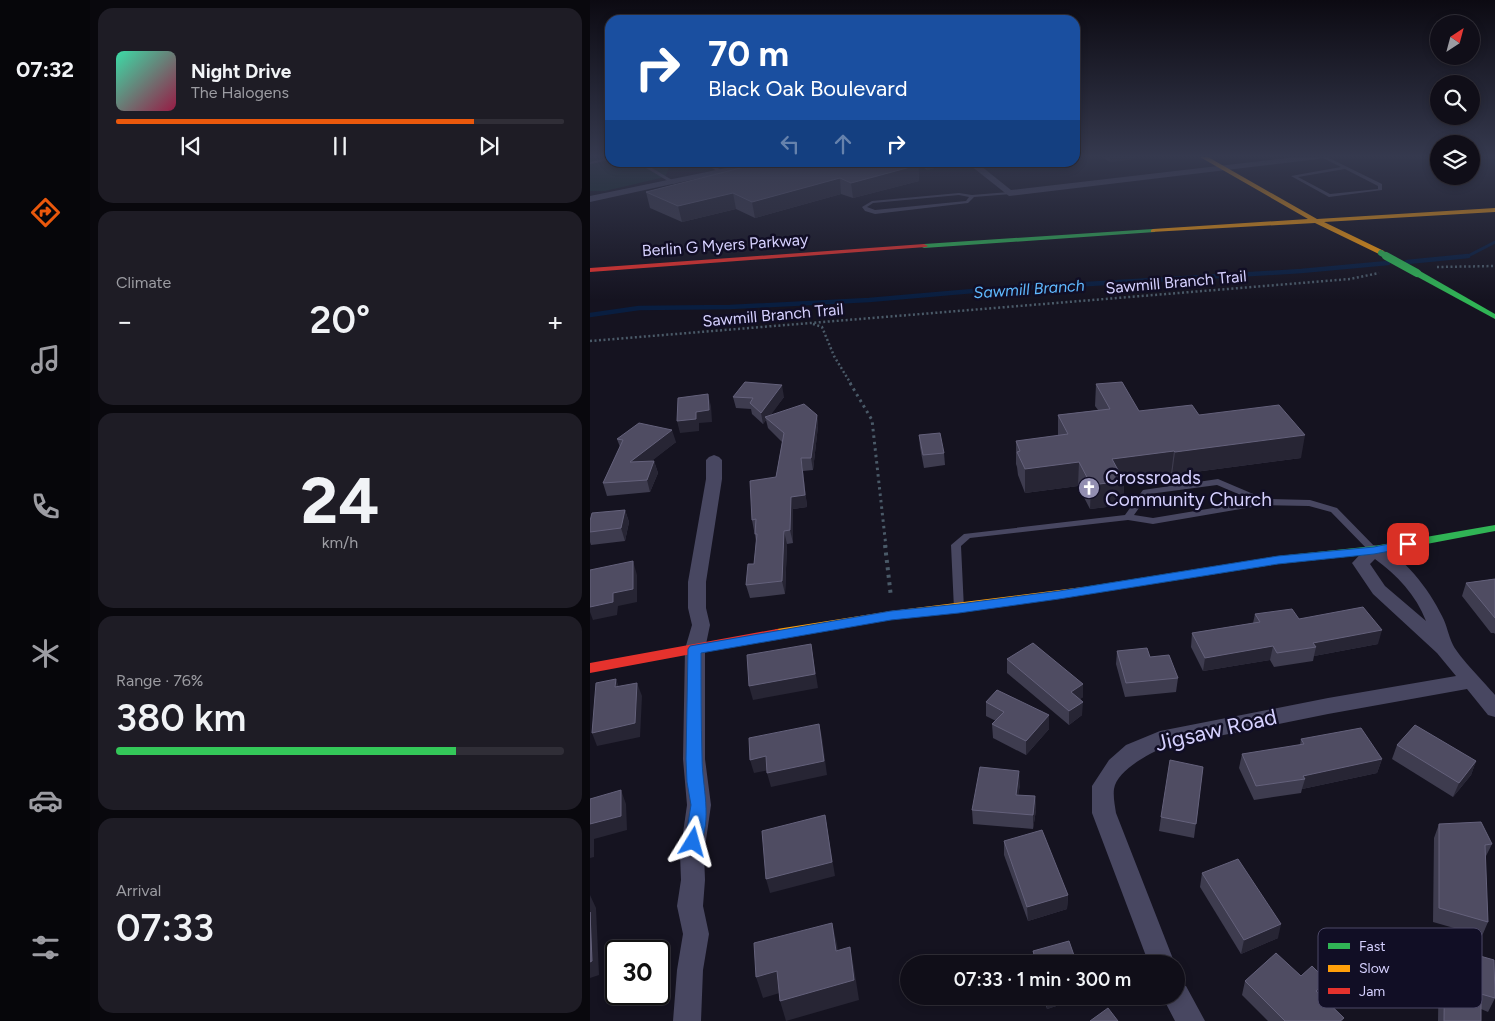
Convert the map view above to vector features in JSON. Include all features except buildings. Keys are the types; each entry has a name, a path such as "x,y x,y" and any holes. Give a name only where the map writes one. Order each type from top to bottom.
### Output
{"main road":[{"path":"1286,205 1381,253 1495,317"},
{"name":"Berlin G Myers Parkway","path":"590,270 799,257 892,248 1316,221 1427,216 1495,210"},
{"name":"Berlin G Myers Parkway","path":"590,258 801,248 892,248"},
{"path":"590,668 891,615 959,609 1278,560 1374,550 1495,528"}],"street":[{"path":"687,1021 690,970 696,934 690,906 693,880 693,838 699,805 694,759 695,649 701,625 697,608 697,582 714,478 714,460"},
{"path":"1444,648 1438,623 1428,604 1396,564 1374,550 1361,563 1379,590 1444,648 1495,709"},
{"name":"Jigsaw Road","path":"1159,955 1104,813 1103,786 1118,766 1134,751 1169,737 1328,706 1472,681"},
{"path":"1181,1005 1191,1021"}],"lane":[{"path":"868,205 864,207 867,210 876,212 944,205"},
{"path":"1128,517 1146,492 1218,482 1264,502"},
{"path":"959,609 956,545 967,536 1128,517 1154,521 1264,502 1310,503 1334,510 1374,550"}],"path":[{"path":"1429,268 1495,266"},
{"name":"Sawmill Branch Trail","path":"590,341 1350,279 1384,272"},
{"path":"810,323 822,327 834,356 872,420 891,594 891,615"}],"waterway":[{"path":"1468,256 1495,242"},
{"name":"Sawmill Branch","path":"1407,262 1468,256"},
{"name":"Sawmill Branch","path":"1458,257 1468,256"},
{"name":"Sawmill Branch","path":"590,315 639,308 730,307 869,300 973,291 1301,271 1388,263"}],"traffic: fast":[{"path":"924,246 1153,231"},
{"path":"1381,253 1417,273"},
{"path":"1417,273 1495,317"},
{"path":"1083,591 1278,560 1374,550 1495,528"}],"traffic: slow":[{"path":"1287,205 1381,253"},
{"path":"1153,231 1495,210"},
{"path":"777,634 891,615 1083,591"}],"traffic: jam":[{"path":"590,270 924,246"},
{"path":"590,668 777,634"}],"place":[{"name":"Crossroads Community Church","path":"1089,488"}],"route":[{"path":"693,842 699,805 694,759 695,649 891,615 959,609 1278,560 1374,550 1408,544"}]}
